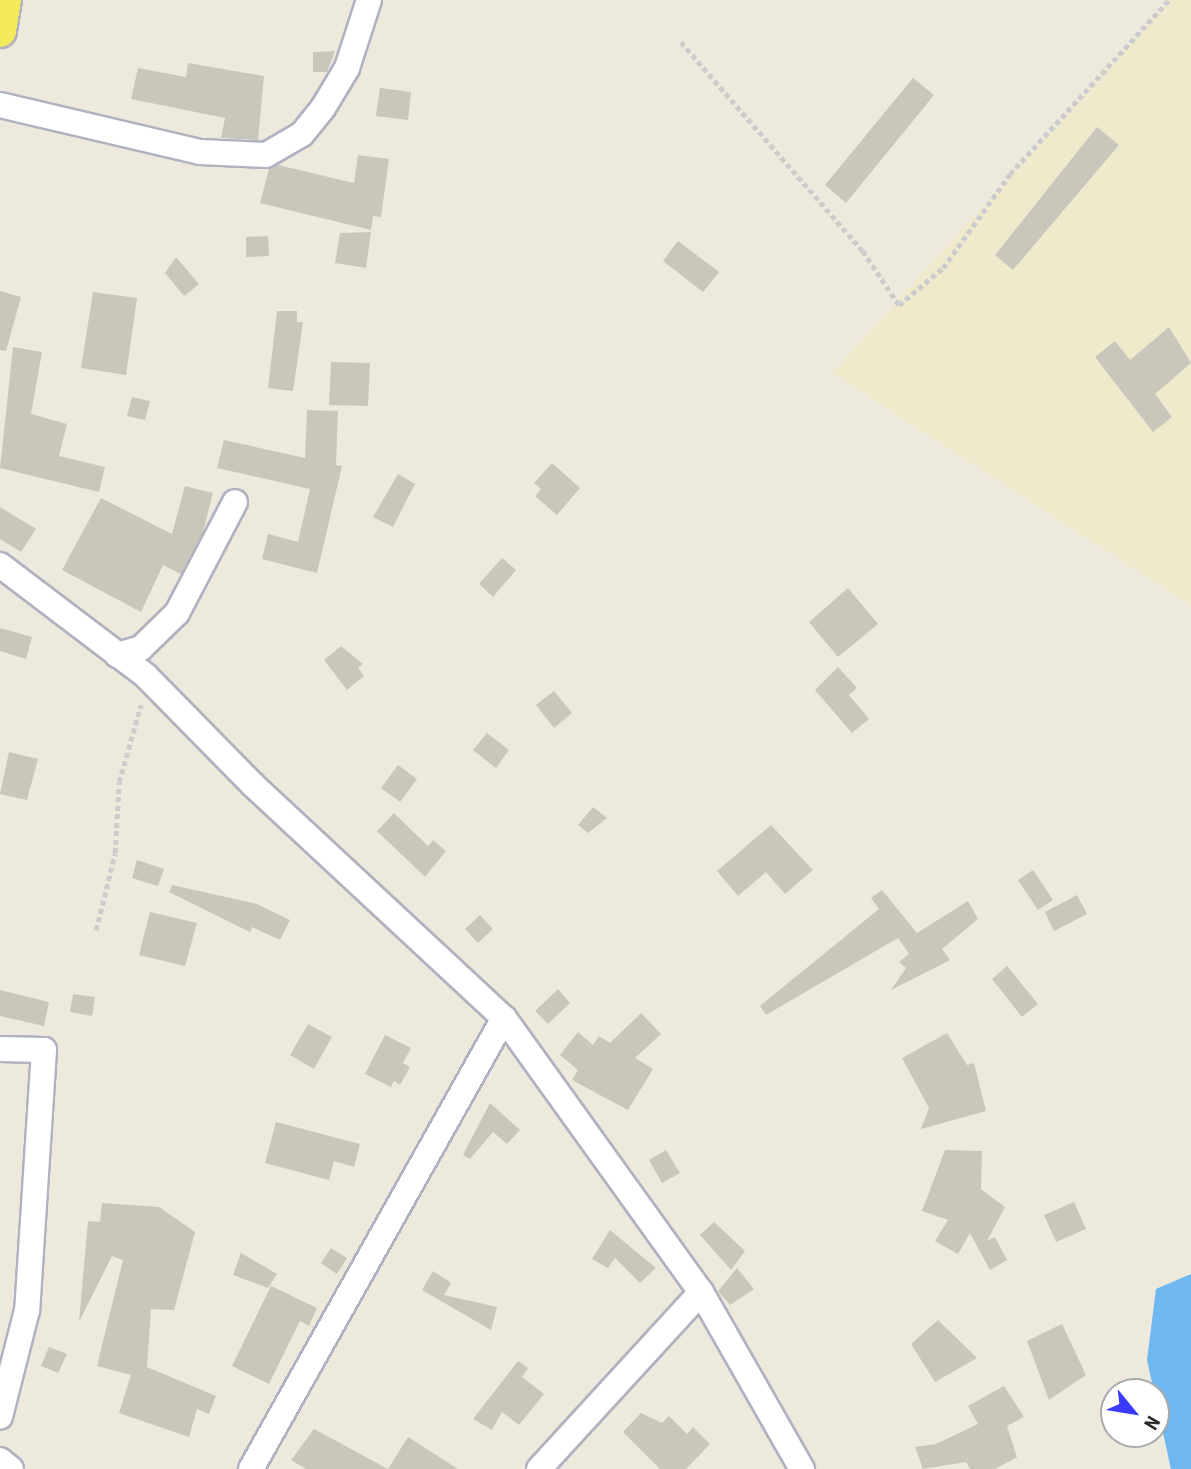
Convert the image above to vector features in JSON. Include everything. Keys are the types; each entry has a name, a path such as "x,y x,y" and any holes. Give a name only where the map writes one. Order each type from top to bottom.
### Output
{"main road":[{"path":"0,31 5,0"}],"street":[{"path":"0,105 200,152 265,155 302,134 323,108 347,68 369,0"},
{"path":"117,655 141,648 177,613 235,502"},
{"path":"0,565 146,676 253,785 504,1018 701,1292 802,1469"},
{"path":"251,1469 504,1018"},
{"path":"0,1049 44,1050 27,1310 0,1417"},
{"path":"539,1469 701,1292"},
{"path":"0,1460 11,1469"}],"path":[{"path":"681,42 863,251 899,305 943,268 1010,174 1169,0"},
{"path":"96,930 115,853 120,782 146,676"}],"shaded area":[{"path":"1170,0 1191,0 1191,606 832,373"}],"water":[{"path":"1191,1274 1191,1469 1171,1469 1166,1448 1170,1448 1170,1378 1151,1378 1147,1360 1156,1289"}],"building":[{"path":"335,51 327,72 313,72 313,52"},
{"path":"188,63 264,76 258,140 221,138 225,118 131,99 138,68 186,77"},
{"path":"913,78 934,95 846,203 825,185"},
{"path":"380,88 411,92 408,120 376,116"},
{"path":"1097,127 1119,145 1013,270 995,255"},
{"path":"358,155 389,159 381,217 373,216 371,230 260,203 269,169 278,165 354,183"},
{"path":"371,232 366,268 335,263 340,233"},
{"path":"268,236 269,256 246,257 246,237"},
{"path":"678,241 719,272 703,292 663,261"},
{"path":"176,257 199,284 184,296 165,273"},
{"path":"0,291 21,297 6,351 0,350"},
{"path":"93,292 137,298 126,375 81,368"},
{"path":"277,311 297,311 297,322 303,322 293,391 268,388"},
{"path":"1169,327 1191,363 1155,394 1172,417 1153,432 1095,357 1115,341 1130,360"},
{"path":"13,347 42,352 31,414 67,424 59,456 105,467 99,492 0,468"},
{"path":"331,362 370,363 368,406 329,405"},
{"path":"132,397 150,401 145,420 127,416"},
{"path":"307,410 338,411 336,465 342,466 317,573 262,559 268,534 298,542 310,489 217,468 224,440 305,458"},
{"path":"552,463 580,488 557,515 535,496 541,489 534,483"},
{"path":"398,474 415,484 393,527 373,517"},
{"path":"185,486 213,493 203,532 181,574 163,565 141,612 62,570 101,498 172,534"},
{"path":"0,507 36,529 21,552 0,539"},
{"path":"502,558 516,570 493,597 479,584"},
{"path":"848,588 878,624 838,657 809,622"},
{"path":"0,628 32,637 26,659 0,651"},
{"path":"341,646 363,664 358,668 364,676 347,690 324,660"},
{"path":"838,667 857,688 849,695 869,719 852,733 815,690"},
{"path":"554,691 572,713 554,728 536,705"},
{"path":"487,733 509,750 496,768 473,750"},
{"path":"9,752 38,759 27,800 0,794"},
{"path":"398,765 417,779 400,802 381,788"},
{"path":"593,807 607,818 588,833 578,825"},
{"path":"394,813 428,846 433,840 446,851 425,877 377,831"},
{"path":"771,825 813,870 785,894 766,872 738,896 717,871"},
{"path":"137,860 164,869 158,886 132,878"},
{"path":"1033,870 1053,900 1038,910 1018,880"},
{"path":"172,885 257,904 290,920 280,940 252,927 250,932 169,892"},
{"path":"882,890 917,933 968,901 978,919 942,949 950,960 891,990 906,968 899,962 909,954 898,938 766,1015 760,1006 879,909 871,898"},
{"path":"1077,895 1087,914 1054,931 1045,912"},
{"path":"150,912 197,923 185,966 139,955"},
{"path":"480,915 493,929 478,943 465,929"},
{"path":"1007,966 1038,1004 1022,1017 992,979"},
{"path":"558,989 570,1003 548,1024 535,1011"},
{"path":"0,990 49,1002 44,1026 0,1016"},
{"path":"73,994 95,997 92,1016 70,1012"},
{"path":"641,1013 661,1034 635,1058 653,1069 628,1110 572,1080 578,1070 560,1055 578,1032 593,1045 599,1036 610,1043"},
{"path":"308,1024 332,1037 314,1069 290,1055"},
{"path":"947,1033 967,1065 974,1063 986,1111 921,1129 929,1108 902,1058"},
{"path":"385,1035 411,1048 403,1063 410,1067 400,1085 394,1081 391,1087 365,1074"},
{"path":"490,1103 520,1130 507,1144 493,1132 470,1159 463,1155"},
{"path":"276,1122 360,1144 354,1167 334,1161 329,1180 265,1163"},
{"path":"666,1150 680,1173 662,1183 649,1160"},
{"path":"945,1150 982,1151 981,1189 1005,1207 987,1241 995,1237 1007,1260 990,1270 970,1233 958,1254 935,1241 948,1220 922,1211"},
{"path":"1074,1202 1086,1229 1056,1242 1044,1215"},
{"path":"102,1203 159,1207 195,1232 174,1310 151,1309 147,1367 216,1396 209,1414 197,1409 189,1437 119,1413 131,1375 97,1366 123,1260 112,1256 79,1322 88,1221 100,1222"},
{"path":"714,1222 745,1251 731,1270 700,1235"},
{"path":"610,1230 656,1268 640,1283 615,1258 608,1268 592,1259"},
{"path":"331,1248 347,1258 337,1274 321,1263"},
{"path":"241,1253 277,1274 268,1288 233,1275"},
{"path":"737,1268 754,1289 730,1305 718,1291"},
{"path":"433,1271 451,1283 444,1295 497,1307 491,1330 422,1290"},
{"path":"271,1286 317,1308 309,1326 300,1321 269,1384 232,1366"},
{"path":"938,1320 977,1358 935,1382 911,1344"},
{"path":"1062,1324 1086,1375 1049,1400 1027,1341"},
{"path":"49,1347 67,1354 58,1373 41,1366"},
{"path":"518,1361 528,1368 522,1377 544,1394 519,1425 502,1412 492,1430 473,1419"},
{"path":"1004,1386 1024,1417 1007,1426 1017,1457 995,1469 970,1469 966,1462 923,1469 915,1447 936,1444 978,1424 968,1406"},
{"path":"641,1413 662,1423 669,1416 687,1434 693,1427 710,1444 686,1469 660,1469 623,1432"},
{"path":"314,1429 388,1469 306,1469 291,1460"},
{"path":"408,1437 458,1469 388,1469"}]}
